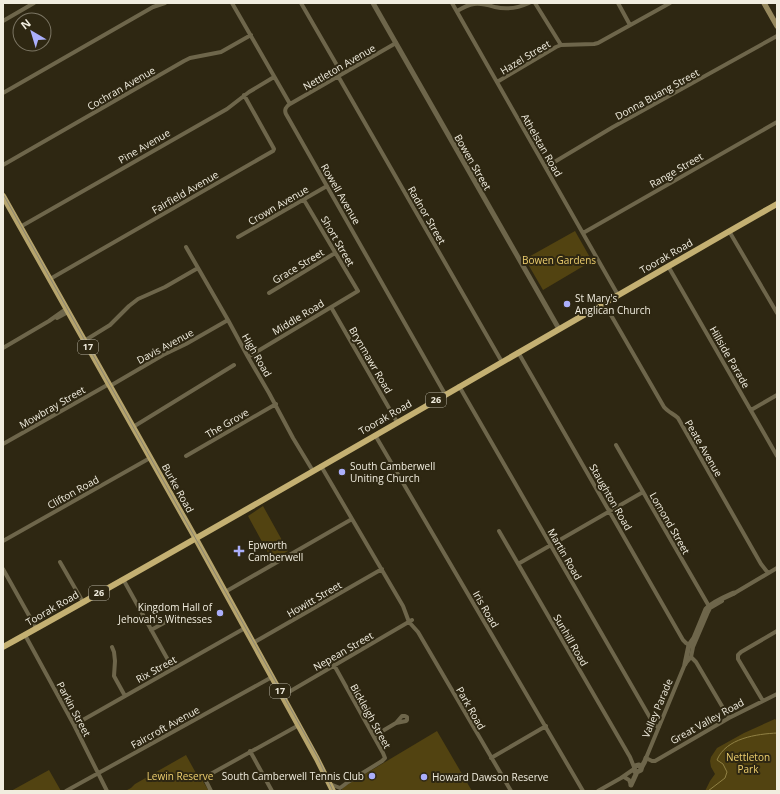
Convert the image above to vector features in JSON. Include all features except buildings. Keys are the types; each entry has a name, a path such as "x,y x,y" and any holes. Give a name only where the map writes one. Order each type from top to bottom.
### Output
{"highway":[{"name":"Toorak Road","path":"3,647 196,539 618,294 777,204"}],"main road":[{"path":"764,3 777,26"},
{"name":"Burke Road","path":"3,196 5,205 20,227 50,279 254,643 333,791"}],"street":[{"path":"3,21 34,3"},
{"path":"3,93 152,7 165,3"},
{"path":"232,3 290,104"},
{"name":"Radnor Street","path":"301,3 502,362"},
{"name":"Bowen Street","path":"373,3 559,329"},
{"name":"Athelstan Road","path":"452,3 618,294"},
{"path":"457,11 474,4 486,4 498,8 508,9 520,7 529,3"},
{"path":"535,3 561,45"},
{"path":"618,3 630,25"},
{"name":"Hazel Street","path":"497,82 556,47 561,45 597,44 670,3"},
{"name":"Cochran Avenue","path":"3,165 184,61 190,58 223,51 251,35"},
{"name":"Donna Buang Street","path":"546,167 613,127 777,36"},
{"name":"Nettleton Avenue","path":"290,104 396,43"},
{"name":"Pine Avenue","path":"20,227 227,108 274,77"},
{"name":"Fairfield Avenue","path":"50,279 273,151 273,147 244,96"},
{"name":"Rowell Avenue","path":"290,104 286,107 285,112 445,394"},
{"name":"Range Street","path":"583,233 777,122"},
{"name":"Crown Avenue","path":"238,237 327,186"},
{"name":"Short Street","path":"304,200 358,291"},
{"path":"730,231 777,313"},
{"name":"High Road","path":"186,247 313,471"},
{"name":"Grace Street","path":"269,293 335,253"},
{"name":"Hillside Parade","path":"668,266 777,456"},
{"path":"84,341 110,325 138,299 165,288 198,268"},
{"name":"Middle Road","path":"248,357 358,291"},
{"name":"Peate Avenue","path":"604,303 664,407 667,411 678,418 767,574"},
{"name":"Brynmawr Road","path":"331,307 397,422"},
{"path":"3,348 67,311"},
{"name":"Davis Avenue","path":"109,385 228,320"},
{"name":"Staughton Road","path":"518,352 684,640 691,646"},
{"path":"133,427 234,365"},
{"name":"Mowbray Street","path":"3,444 109,385"},
{"name":"Martin Road","path":"459,386 654,725 659,727"},
{"path":"751,410 777,395"},
{"name":"The Grove","path":"186,456 276,404"},
{"name":"Iris Road","path":"375,435 583,791"},
{"name":"Lomond Street","path":"616,445 709,608"},
{"name":"Clifton Road","path":"3,540 150,458"},
{"name":"Park Road","path":"321,466 403,606 408,612 411,621 415,624 418,632 511,791"},
{"path":"518,564 643,492"},
{"path":"225,592 352,519"},
{"name":"Sunhill Road","path":"499,531 636,769"},
{"path":"60,562 83,602"},
{"path":"709,608 777,568"},
{"path":"3,569 36,628"},
{"name":"Howitt Street","path":"254,643 382,569"},
{"path":"123,580 173,669"},
{"name":"Valley Parade","path":"598,791 631,774 646,758 704,614 709,608"},
{"path":"151,630 173,618 183,617"},
{"name":"Nepean Street","path":"282,696 411,621"},
{"name":"Rix Street","path":"74,725 245,628"},
{"path":"763,701 738,659 738,655 777,631"},
{"name":"Parkin Street","path":"24,635 74,725 107,791"},
{"name":"Valley Parade","path":"685,664 691,657 691,646"},
{"path":"112,647 115,661 114,676 125,696"},
{"path":"691,657 696,662 728,718"},
{"name":"Bickleigh Street","path":"329,784 340,788 384,760 385,757 334,665"},
{"name":"Faircroft Avenue","path":"66,791 272,676"},
{"name":"Great Valley Road","path":"646,758 655,761 728,718 777,694"},
{"path":"374,736 396,723"},
{"path":"211,791 206,781 207,776 299,725"},
{"path":"492,758 546,726"},
{"path":"250,752 272,791"},
{"path":"630,791 631,778 636,769"},
{"path":"623,778 629,780 631,785"}],"green space":[{"name":"Bowen Gardens","path":"575,231 592,261 543,290 525,259"},
{"path":"263,506 288,551 272,560 248,516"},
{"name":"Nettleton Park","path":"775,719 777,721 777,791 705,791 715,774 711,767 710,761 717,748 744,733"},
{"path":"437,731 472,791 342,791 345,786"},
{"name":"Lewin Reserve","path":"186,755 197,775 199,775 209,791 125,791 135,784"},
{"path":"49,770 61,791 11,791"}],"waterway":[{"path":"708,791 725,778 727,772 723,764 717,760 727,747 735,742 752,736 777,733"}],"tram line":[{"path":"3,194 318,758 333,791"}],"place":[{"name":"St Mary's Anglican Church","path":"567,304"},
{"name":"South Camberwell Uniting Church","path":"342,472"},
{"name":"Epworth Camberwell","path":"239,551"},
{"name":"Kingdom Hall of Jehovah's Witnesses","path":"220,613"},
{"name":"South Camberwell Tennis Club","path":"372,776"},
{"name":"Howard Dawson Reserve","path":"424,777"}]}
